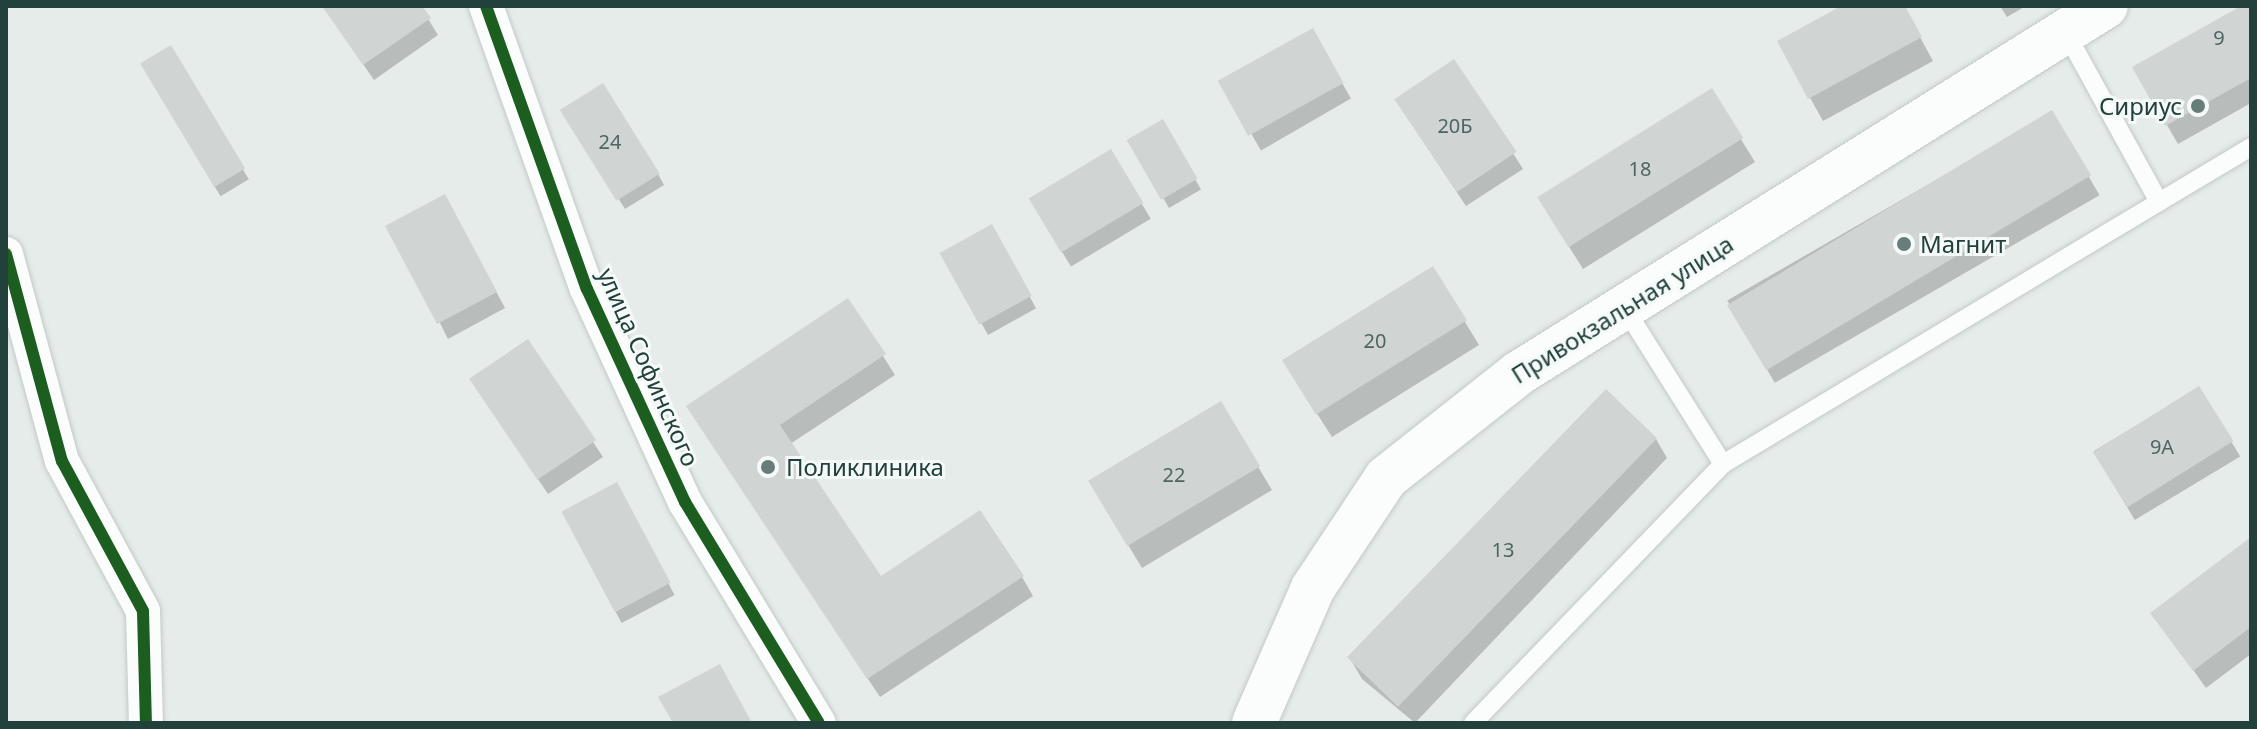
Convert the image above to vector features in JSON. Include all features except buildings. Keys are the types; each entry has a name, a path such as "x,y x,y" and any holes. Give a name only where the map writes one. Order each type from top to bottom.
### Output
{"main road":[{"name":"Привокзальная улица","path":"1254,723 1313,588 1386,478 1519,373 2106,6"}],"street":[{"name":"улица Софинского","path":"486,6 587,289 685,502 819,723"},
{"path":"6,254 62,461 143,611 146,723"}],"lane":[{"path":"2065,31 2159,202"},
{"path":"1473,723 1723,464 2251,147"},
{"path":"1624,307 1723,464"}],"cycle path":[{"path":"486,6 587,289 685,502 819,723"},
{"path":"6,254 62,461 143,611 146,723"}],"place":[{"name":"Сириус","path":"2198,106"},
{"name":"Магнит","path":"1904,244"},
{"name":"Поликлиника","path":"768,467"}]}
